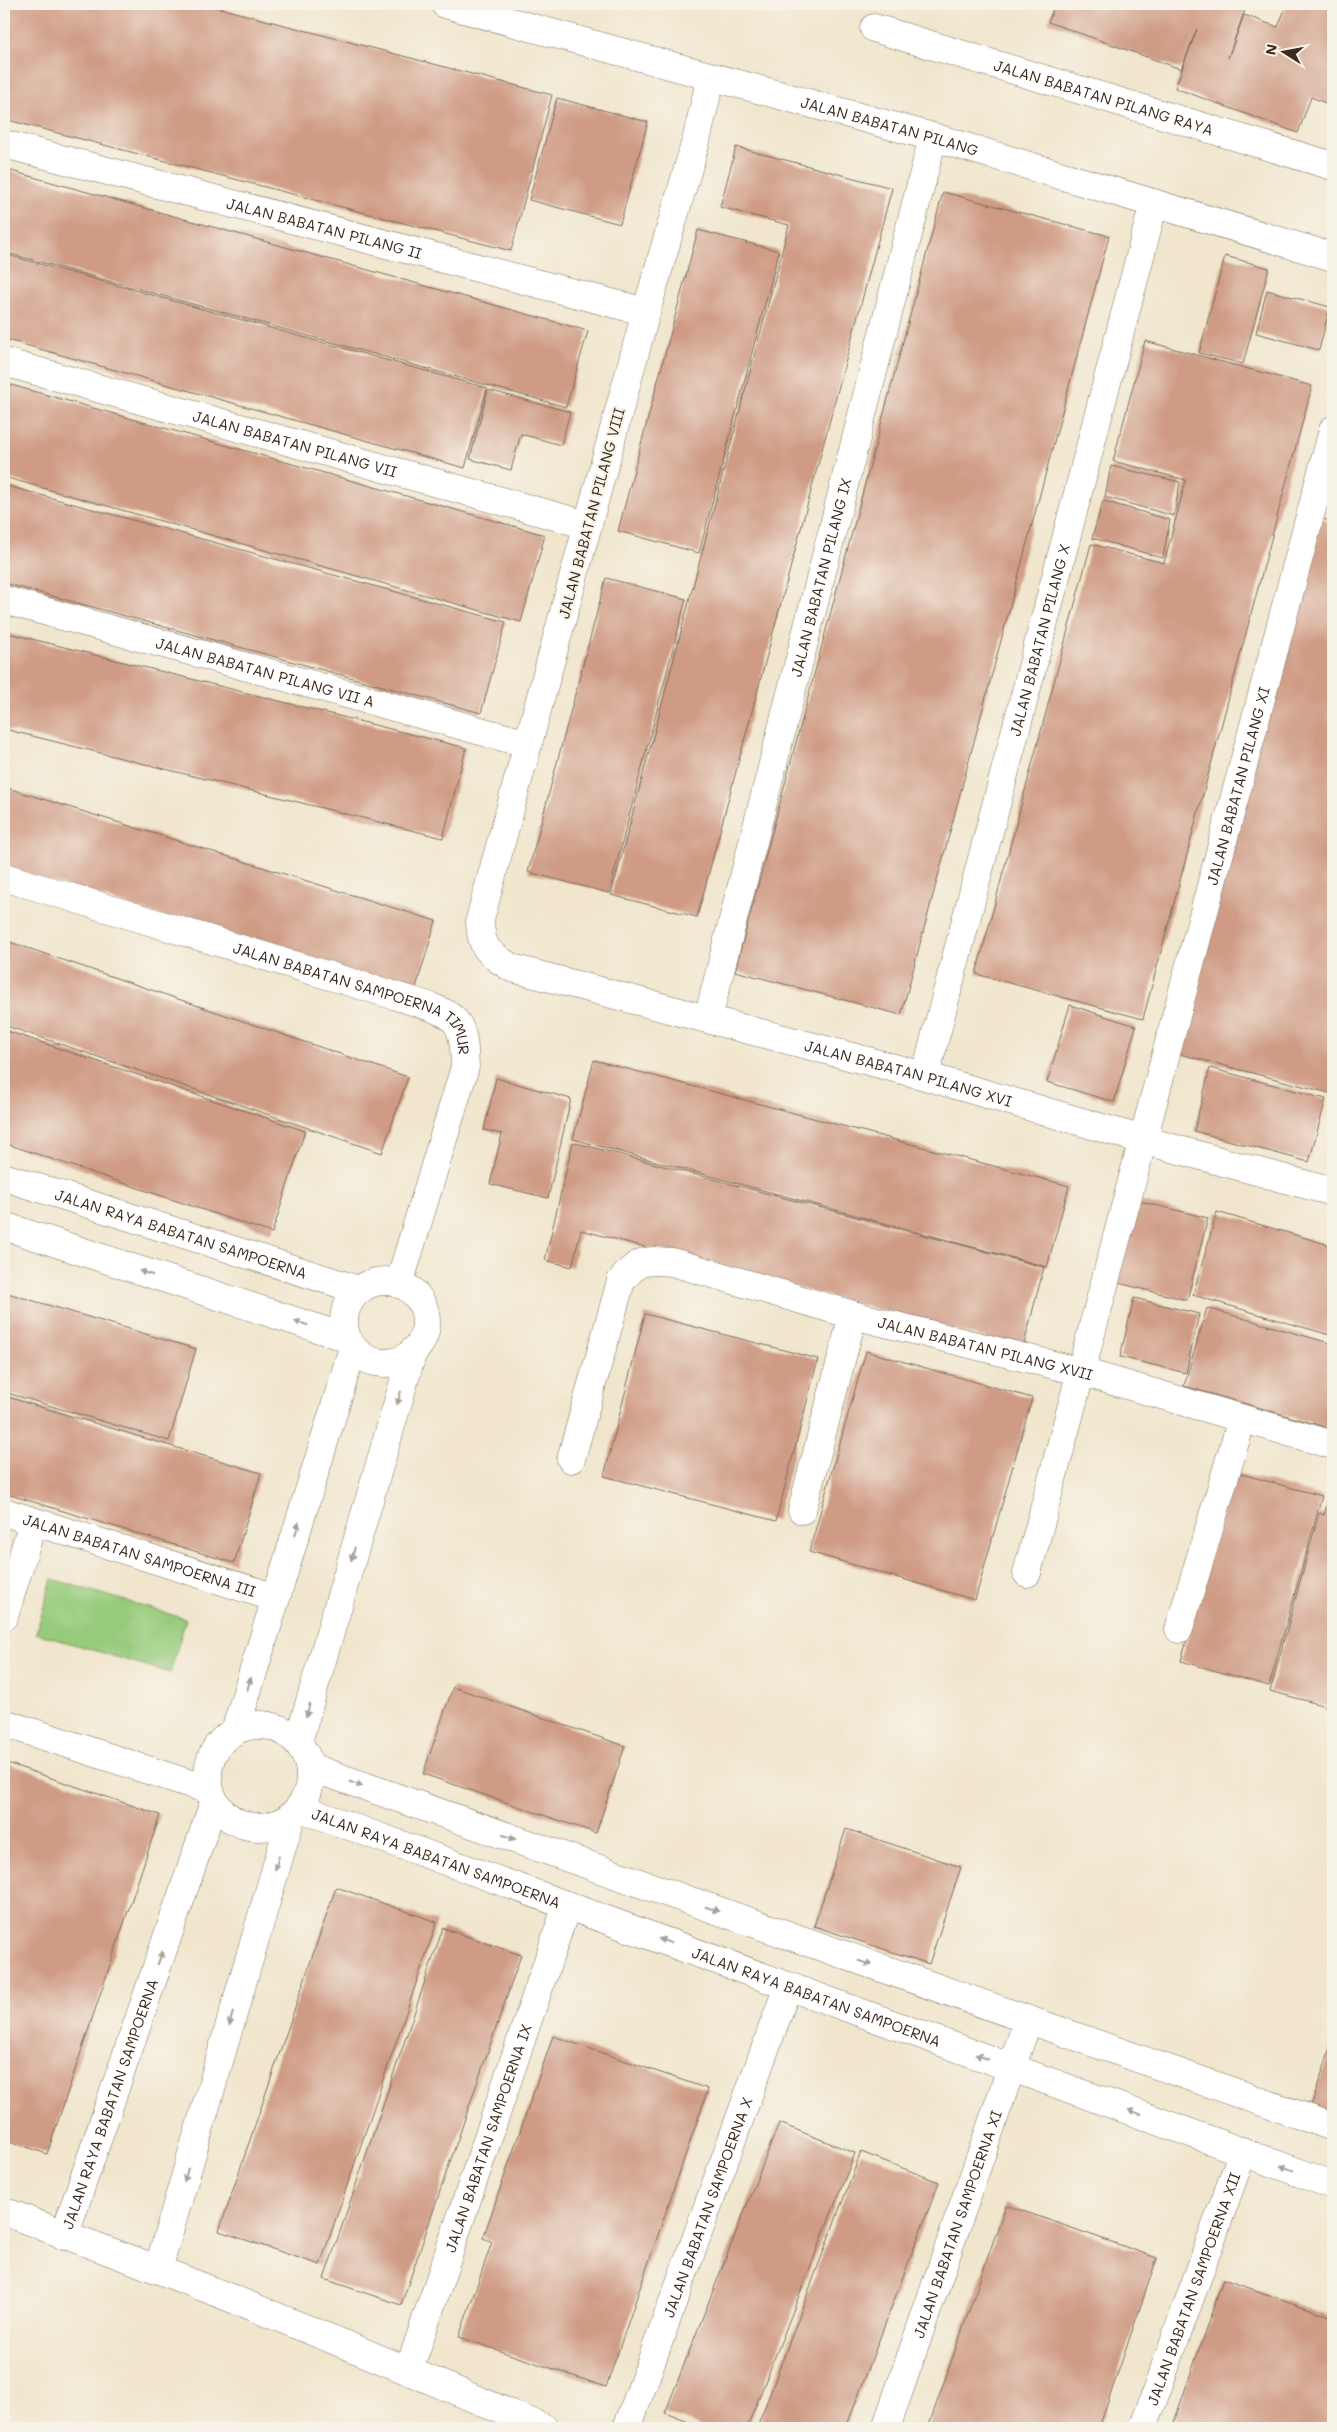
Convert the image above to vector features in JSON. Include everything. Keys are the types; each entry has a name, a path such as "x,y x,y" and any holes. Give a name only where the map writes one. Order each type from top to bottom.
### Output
{"street":[{"name":"JALAN BABATAN PILANG","path":"445,4 933,136 1333,258"},
{"name":"JALAN BABATAN PILANG RAYA","path":"874,28 1333,166"},
{"name":"JALAN BABATAN PILANG VIII","path":"487,949 480,936 480,919 646,312 696,141 711,77"},
{"name":"JALAN BABATAN PILANG IX","path":"708,1018 933,136"},
{"name":"JALAN BABATAN PILANG II","path":"4,144 646,312"},
{"name":"JALAN BABATAN PILANG X","path":"925,1076 1154,203"},
{"name":"JALAN BABATAN PILANG VII","path":"4,362 587,525"},
{"name":"JALAN BABATAN PILANG XI","path":"1027,1573 1143,1140 1325,495 1333,430"},
{"name":"JALAN BABATAN PILANG VII A","path":"4,600 528,744"},
{"name":"JALAN BABATAN SAMPOERNA TIMUR","path":"4,877 396,996 437,1010 456,1021 464,1040 465,1067 399,1284"},
{"name":"JALAN BABATAN PILANG XVI","path":"487,949 512,968 925,1076 1143,1140 1333,1192"},
{"name":"JALAN RAYA BABATAN SAMPOERNA","path":"4,1177 359,1290"},
{"path":"4,1226 350,1343"},
{"name":"JALAN BABATAN PILANG XVII","path":"571,1459 621,1281 635,1265 648,1260 672,1262 853,1315 1082,1372 1333,1445"},
{"path":"298,1742 413,1351 423,1334 424,1314 420,1301 411,1291 399,1284 385,1281 371,1283 359,1290 350,1300 345,1312 344,1326 350,1343 361,1356 382,1364 404,1358 413,1351"},
{"path":"802,1510 853,1315"},
{"path":"234,1731 276,1598 350,1343"},
{"path":"1179,1629 1242,1419"},
{"name":"JALAN BABATAN SAMPOERNA III","path":"4,1512 276,1598"},
{"path":"4,1616 33,1522"},
{"path":"4,1723 211,1796"},
{"path":"261,1724 276,1727 298,1742 310,1767 309,1789 296,1812 275,1825 258,1828 241,1825 225,1816 211,1796 208,1773 212,1756 221,1741 234,1731 261,1724"},
{"path":"310,1767 1333,2127"},
{"name":"JALAN RAYA BABATAN SAMPOERNA","path":"64,2236 211,1796"},
{"name":"JALAN RAYA BABATAN SAMPOERNA","path":"158,2269 296,1812 568,1905 1333,2184"},
{"name":"JALAN BABATAN SAMPOERNA IX","path":"409,2370 568,1905"},
{"name":"JALAN BABATAN SAMPOERNA X","path":"627,2428 788,1986"},
{"name":"JALAN BABATAN SAMPOERNA XI","path":"886,2428 1028,2020"},
{"name":"JALAN BABATAN SAMPOERNA XII","path":"1143,2428 1243,2151"},
{"path":"4,2211 64,2236 158,2269 409,2370 544,2428"}],"green space":[{"path":"52,1579 186,1619 170,1673 36,1633"}],"building":[{"path":"4,4 204,4 552,95 511,251 4,119"},
{"path":"1055,4 1247,4 1228,58 1244,15 1278,27 1287,4 1323,4 1333,7 1333,106 1311,97 1298,133 1175,88 1197,29 1181,69 1048,22"},
{"path":"557,98 648,122 620,224 529,200"},
{"path":"736,147 892,188 697,917 611,895 789,225 720,207"},
{"path":"4,169 588,331 566,407 4,252"},
{"path":"943,192 1109,236 901,1015 735,971"},
{"path":"698,230 779,251 699,553 618,531"},
{"path":"4,254 487,388 465,468 4,339"},
{"path":"1225,256 1269,268 1243,364 1199,353"},
{"path":"1267,290 1330,307 1319,350 1256,333"},
{"path":"1145,341 1312,386 1143,1019 976,974 1091,544 1164,563 1186,480 1113,461"},
{"path":"4,383 545,535 521,622 4,477"},
{"path":"488,390 570,412 561,445 521,434 511,470 470,459"},
{"path":"1111,466 1180,482 1174,516 1105,497"},
{"path":"4,485 506,622 481,713 4,583"},
{"path":"1103,501 1170,520 1163,558 1092,538"},
{"path":"1320,518 1333,522 1333,1094 1172,1052"},
{"path":"606,578 686,599 609,893 528,872"},
{"path":"4,632 466,748 443,838 4,729"},
{"path":"4,787 436,921 414,994 4,867"},
{"path":"4,940 408,1077 382,1153 4,1025"},
{"path":"1070,1005 1136,1026 1114,1102 1047,1082"},
{"path":"4,1030 305,1131 272,1233 4,1143"},
{"path":"594,1060 1069,1186 1047,1267 573,1139"},
{"path":"1210,1068 1326,1099 1309,1162 1194,1131"},
{"path":"496,1078 571,1099 548,1198 490,1184 502,1134 484,1130"},
{"path":"573,1142 1044,1267 1023,1348 581,1230 572,1267 545,1260"},
{"path":"1135,1200 1208,1218 1187,1300 1114,1282"},
{"path":"1217,1212 1333,1246 1333,1336 1193,1295"},
{"path":"4,1292 196,1349 169,1441 4,1392"},
{"path":"1134,1298 1199,1314 1186,1373 1120,1357"},
{"path":"1207,1308 1333,1344 1333,1429 1184,1386"},
{"path":"645,1314 818,1359 776,1521 604,1476"},
{"path":"866,1351 1032,1398 975,1600 809,1552"},
{"path":"4,1396 261,1473 234,1563 4,1493"},
{"path":"1234,1472 1322,1496 1269,1686 1181,1661"},
{"path":"1333,1483 1333,1708 1270,1691 1319,1513 1324,1515"},
{"path":"453,1687 625,1746 596,1833 423,1774"},
{"path":"4,1762 160,1815 47,2154 4,2139 4,1979 6,1971 4,1971"},
{"path":"846,1829 961,1867 929,1964 814,1926"},
{"path":"336,1887 437,1922 320,2265 219,2231"},
{"path":"443,1928 521,1955 401,2305 324,2279"},
{"path":"553,2036 708,2089 606,2387 459,2337 492,2242 483,2238"},
{"path":"1330,2049 1333,2050 1333,2113 1311,2106"},
{"path":"779,2123 855,2153 747,2428 704,2428 665,2413"},
{"path":"861,2152 939,2182 846,2428 757,2428"},
{"path":"1006,2205 1157,2258 1099,2428 928,2428"},
{"path":"1223,2279 1333,2317 1333,2428 1172,2428"}]}
